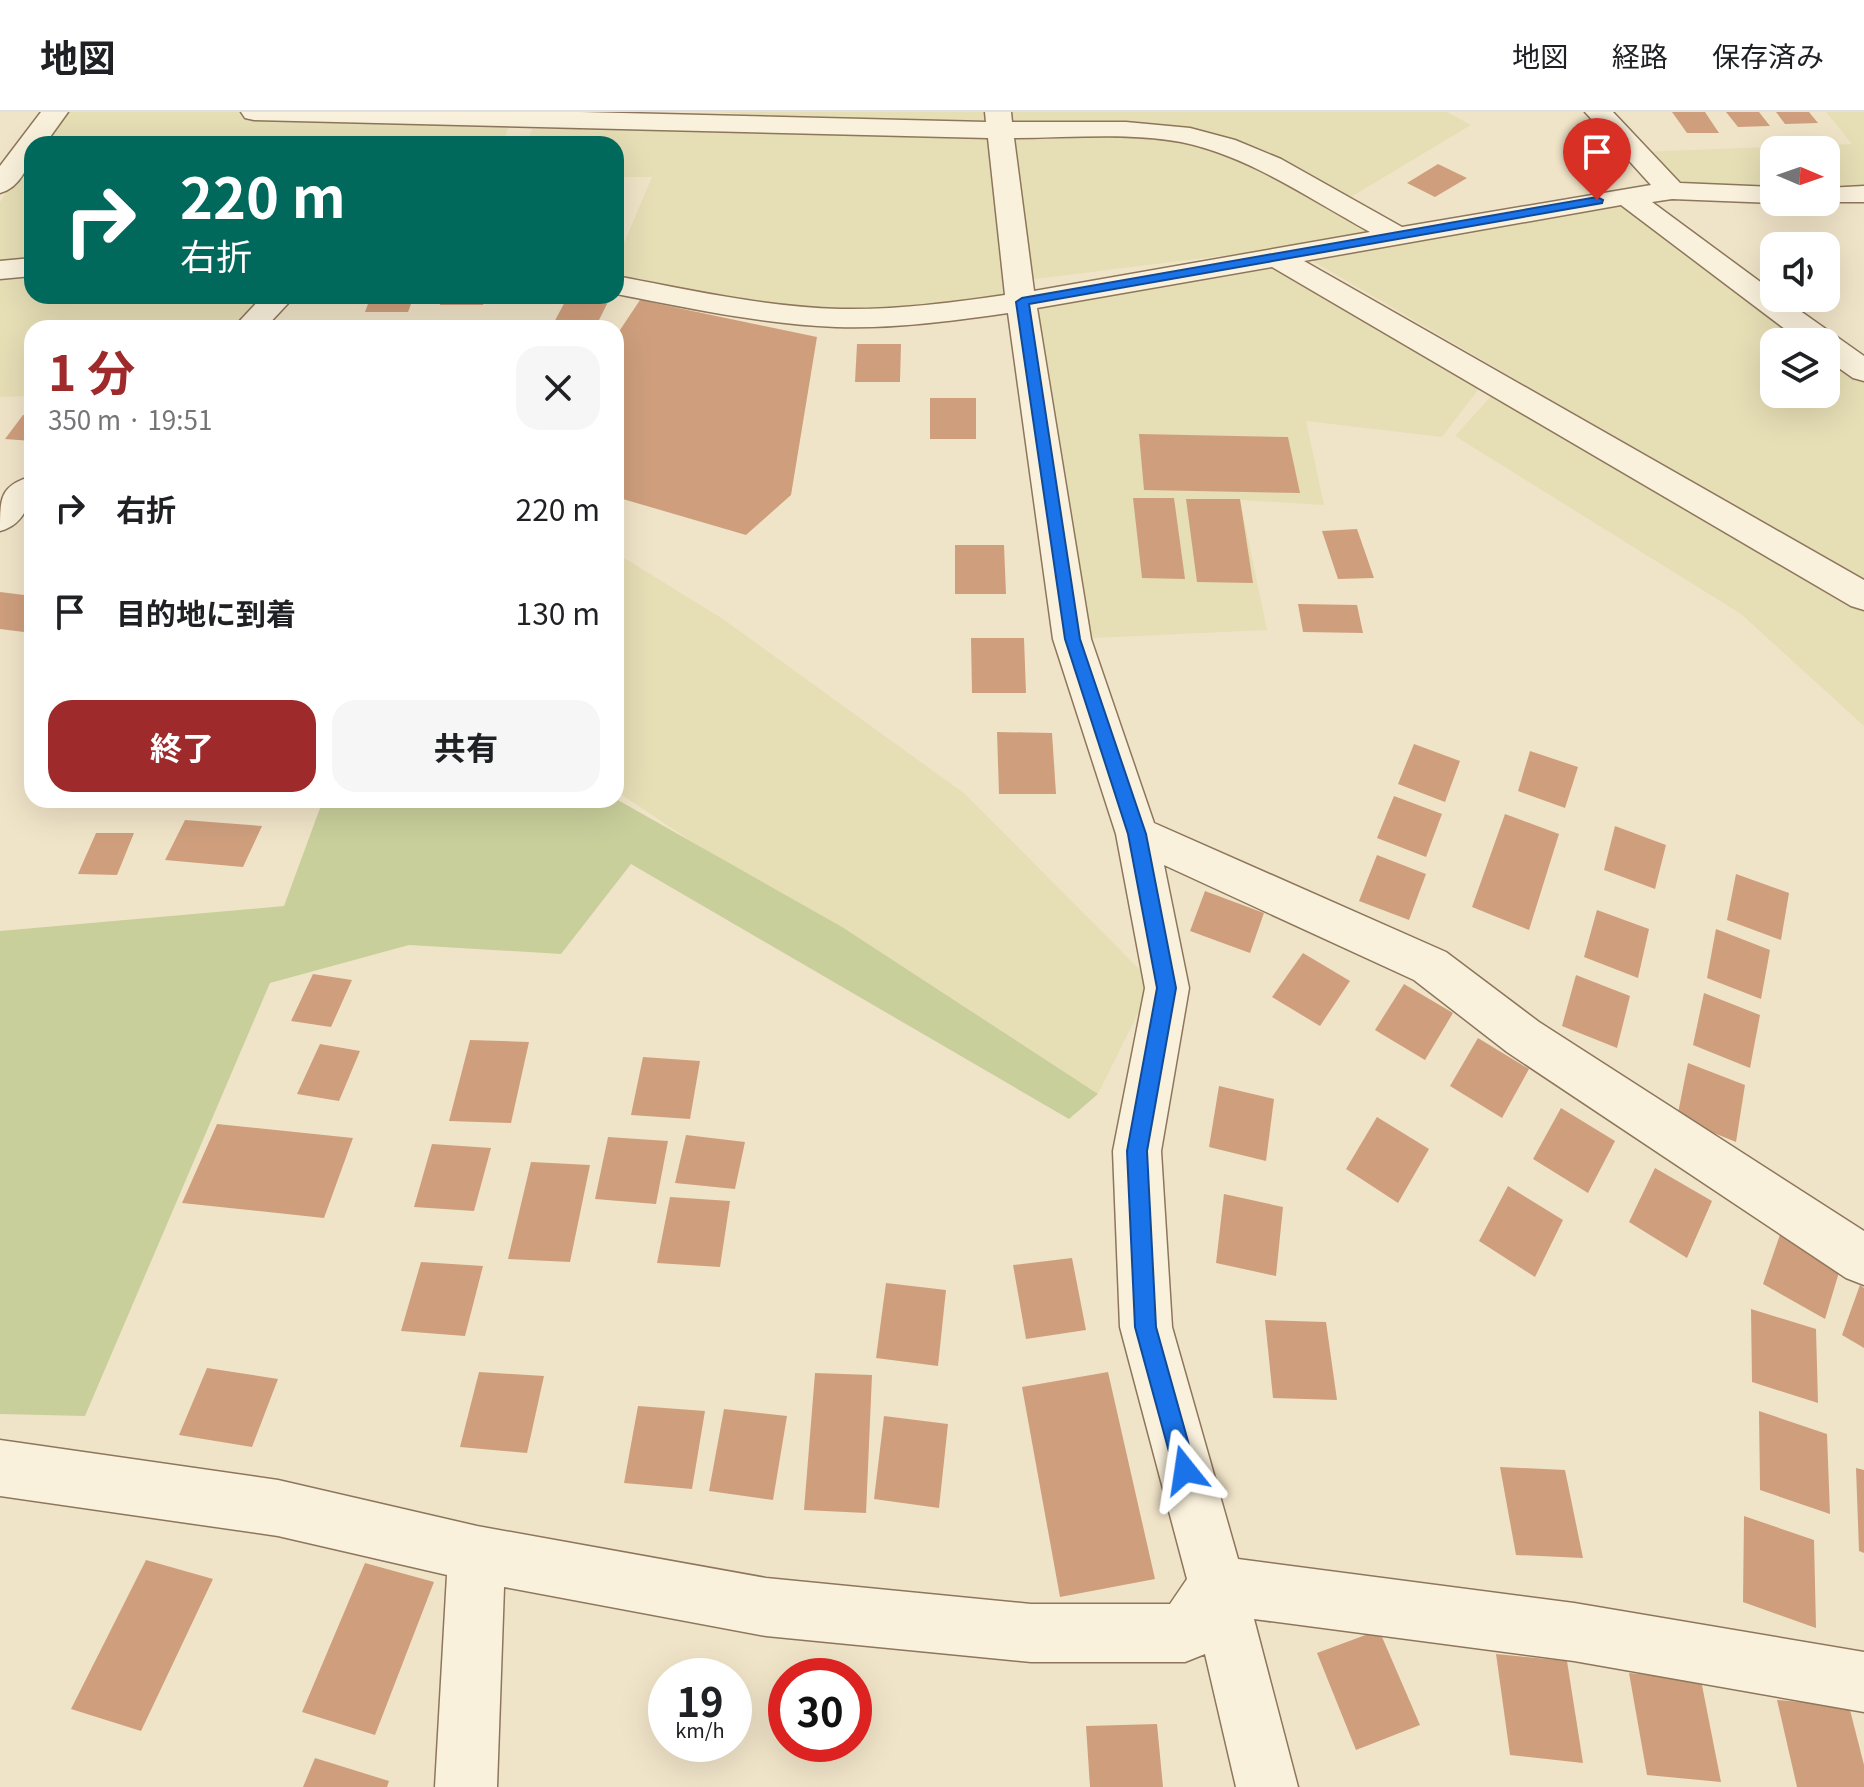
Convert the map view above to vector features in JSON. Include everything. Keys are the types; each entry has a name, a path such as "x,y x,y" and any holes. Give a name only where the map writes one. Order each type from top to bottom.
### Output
{"street":[{"path":"37,136 55,112"},
{"path":"254,112 521,125 998,121 1181,134 1225,146 1271,165 1394,234"},
{"path":"1598,112 1672,191"},
{"path":"998,121 1072,639 1137,834 1167,988 1137,1151 1146,1327 1217,1585 1267,1787"},
{"path":"0,185 24,153"},
{"path":"624,287 743,309 828,317 925,315 1022,302 1394,234 1626,196 1672,191 1760,194"},
{"path":"1840,195 1864,194"},
{"path":"1626,196 1804,328"},
{"path":"1274,256 1864,597"},
{"path":"0,270 24,268"},
{"path":"256,320 272,304"},
{"path":"1840,354 1864,371"},
{"path":"0,519 24,490"},
{"path":"1137,834 1430,966 1523,1037 1864,1260"},
{"path":"0,1468 278,1508 477,1554 766,1607 1031,1633 1185,1633 1217,1585"},
{"path":"466,1787 477,1554"},
{"path":"1217,1585 1574,1632 1864,1682"}],"shaded area":[{"path":"56,112 515,112 505,136 41,136"},
{"path":"714,112 1447,112 1471,125 1341,203 1395,234 1626,196 1760,291 1760,312 1789,312 1812,328 1760,328 1760,408 1840,408 1840,348 1864,365 1864,582 1297,252 1373,237 1019,281 1022,301 1274,256 1481,386 1442,437 1306,421 1324,505 1240,500 1267,630 1072,639 1022,302 881,309 801,307 712,295 624,277 624,243 652,177 624,177 624,136 529,136 532,129 978,129"},
{"path":"1826,112 1864,112 1864,194 1840,195 1840,144 1852,144"},
{"path":"1760,147 1760,194 1672,191 1637,152"},
{"path":"24,163 24,304 263,304 244,320 24,320 24,396 0,397 0,202"},
{"path":"1494,393 1864,610 1864,726 1741,614 1455,436"},
{"path":"624,558 723,619 965,794 1153,983 1098,1094 624,796"}],"green space":[{"path":"624,804 842,927 1098,1094 1069,1119 631,864 561,954 409,945 270,983 85,1416 0,1414 0,931 284,906 320,808 624,808"}],"building":[{"path":"1672,112 1705,112 1719,133 1687,133"},
{"path":"1726,112 1759,112 1770,126 1738,127"},
{"path":"1776,112 1809,112 1818,123 1785,124"},
{"path":"1438,164 1467,178 1435,197 1407,183"},
{"path":"640,300 817,337 791,495 746,535 624,499 624,324"},
{"path":"368,304 411,304 408,312 365,312"},
{"path":"440,304 483,304 483,305"},
{"path":"564,304 607,304 599,320 555,320"},
{"path":"857,344 901,344 900,382 855,382"},
{"path":"930,398 976,398 976,439 930,439"},
{"path":"23,415 24,415 24,440 5,439"},
{"path":"1139,434 1288,437 1300,493 1144,490"},
{"path":"1133,498 1174,498 1185,579 1142,578"},
{"path":"1186,499 1240,499 1253,583 1197,582"},
{"path":"1357,529 1374,578 1338,579 1322,531"},
{"path":"955,545 1004,545 1006,594 955,594"},
{"path":"0,592 24,595 24,632 0,629"},
{"path":"1298,604 1357,605 1363,633 1303,632"},
{"path":"971,638 1024,638 1026,693 972,693"},
{"path":"997,732 1052,733 1056,794 999,794"},
{"path":"1414,744 1460,761 1445,802 1398,784"},
{"path":"1530,751 1578,767 1565,808 1518,791"},
{"path":"1394,796 1442,814 1426,857 1377,838"},
{"path":"1505,814 1559,834 1529,930 1472,907"},
{"path":"185,820 262,826 243,867 165,860"},
{"path":"1615,826 1666,845 1655,889 1604,870"},
{"path":"96,833 134,833 117,875 78,874"},
{"path":"1377,855 1426,874 1409,920 1359,901"},
{"path":"1736,874 1789,893 1781,940 1727,920"},
{"path":"1205,891 1264,913 1250,953 1190,931"},
{"path":"1597,910 1649,929 1638,978 1584,957"},
{"path":"1716,929 1770,950 1761,999 1707,978"},
{"path":"1303,953 1350,981 1320,1026 1272,997"},
{"path":"313,974 352,980 331,1027 291,1021"},
{"path":"1576,975 1630,996 1617,1048 1562,1026"},
{"path":"1404,984 1453,1013 1425,1060 1375,1030"},
{"path":"1704,993 1760,1015 1750,1068 1693,1045"},
{"path":"1478,1038 1529,1069 1502,1118 1450,1086"},
{"path":"470,1040 529,1042 511,1123 449,1121"},
{"path":"320,1044 360,1051 339,1101 297,1094"},
{"path":"643,1057 700,1061 690,1119 631,1115"},
{"path":"1688,1063 1745,1085 1736,1142 1677,1118"},
{"path":"1219,1086 1274,1099 1266,1161 1209,1147"},
{"path":"1561,1108 1615,1141 1588,1193 1533,1159"},
{"path":"1377,1117 1429,1149 1398,1203 1346,1169"},
{"path":"217,1124 353,1138 324,1218 182,1203"},
{"path":"686,1135 745,1142 735,1189 675,1183"},
{"path":"608,1137 668,1141 656,1204 595,1199"},
{"path":"432,1144 491,1148 474,1211 414,1207"},
{"path":"531,1162 590,1165 570,1262 508,1259"},
{"path":"1655,1168 1712,1201 1687,1258 1629,1222"},
{"path":"1508,1186 1563,1220 1535,1277 1479,1241"},
{"path":"1224,1194 1283,1207 1276,1276 1216,1263"},
{"path":"670,1197 730,1201 720,1267 657,1263"},
{"path":"1783,1226 1843,1259 1825,1319 1763,1284"},
{"path":"1072,1258 1086,1330 1026,1339 1013,1265"},
{"path":"421,1262 483,1266 465,1336 401,1331"},
{"path":"886,1283 946,1290 938,1366 876,1358"},
{"path":"1860,1285 1864,1288 1864,1348 1842,1335"},
{"path":"1751,1309 1816,1329 1818,1403 1752,1382"},
{"path":"1265,1320 1326,1322 1337,1400 1273,1398"},
{"path":"207,1368 278,1379 252,1447 179,1435"},
{"path":"479,1372 544,1376 527,1453 460,1447"},
{"path":"1108,1372 1155,1579 1060,1597 1022,1387"},
{"path":"815,1373 872,1375 866,1513 804,1510"},
{"path":"638,1406 705,1411 692,1489 624,1483"},
{"path":"724,1409 787,1416 773,1500 709,1491"},
{"path":"1759,1411 1827,1434 1830,1514 1760,1490"},
{"path":"884,1416 948,1424 939,1508 874,1499"},
{"path":"1500,1467 1565,1470 1583,1558 1516,1555"},
{"path":"1856,1468 1864,1470 1864,1553 1859,1551"},
{"path":"1744,1516 1814,1540 1816,1628 1743,1602"},
{"path":"146,1560 213,1579 141,1731 71,1709"},
{"path":"365,1563 434,1582 375,1735 302,1712"},
{"path":"1379,1630 1420,1725 1356,1750 1317,1653"},
{"path":"1496,1654 1567,1661 1583,1763 1510,1755"},
{"path":"1629,1673 1701,1680 1721,1782 1647,1775"},
{"path":"1777,1700 1849,1706 1864,1765 1864,1787 1797,1787"},
{"path":"1157,1724 1163,1787 1090,1787 1086,1726"},
{"path":"315,1758 389,1781 387,1787 303,1787"}],"route":[{"path":"1185,1470 1146,1327 1137,1151 1167,988 1137,834 1072,639 1022,302 1597,200"}]}
